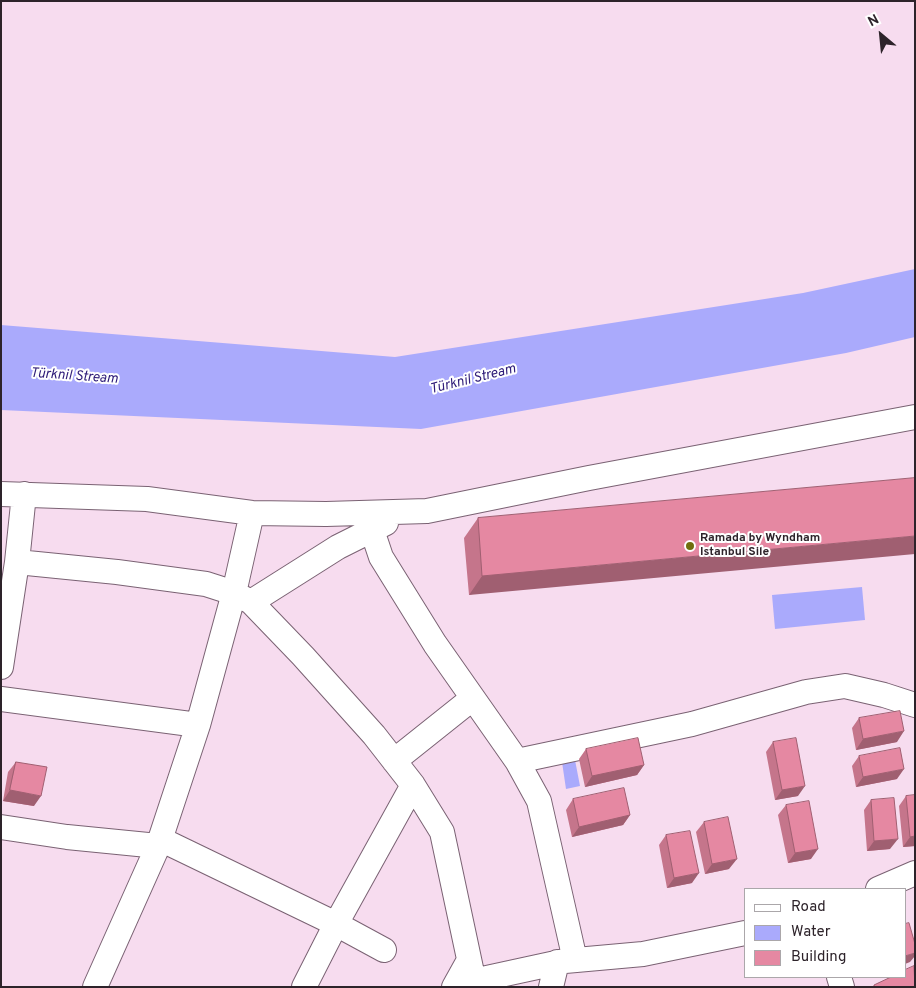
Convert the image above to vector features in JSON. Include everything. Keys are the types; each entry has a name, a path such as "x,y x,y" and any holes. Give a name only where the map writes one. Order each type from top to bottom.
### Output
{"street":[{"path":"1,667 17,562 13,494 147,499 252,513 326,514 427,511 598,476 915,417"},
{"path":"242,598 408,512"},
{"path":"96,987 159,842 242,598 252,513"},
{"path":"372,530 380,557 435,644 517,761 539,801 566,961 551,987"},
{"path":"17,562 117,572 206,584 242,598 316,670 374,735 413,785 442,832 469,980 566,961 643,954 744,933"},
{"path":"517,761 692,724 806,692 845,686 884,695 915,705"},
{"path":"394,761 473,698"},
{"path":"1,699 198,726"},
{"path":"304,987 336,924 413,785"},
{"path":"1,827 66,837 159,842 336,924 384,950"},
{"path":"880,888 915,872"}],"water":[{"name":"Türknil Stream","path":"915,269 915,337 846,353 421,429 1,410 1,325 395,357 803,293"},
{"path":"862,587 865,620 775,629 772,595"},
{"path":"575,760 580,786 566,789 562,762"}],"building":[{"name":"Ramada by Wyndham Istanbul Sile","path":"915,478 915,536 482,576 478,518"},
{"path":"900,711 904,731 863,739 859,718"},
{"path":"638,738 644,765 592,776 586,749"},
{"path":"796,738 805,786 782,790 773,742"},
{"path":"900,748 904,769 863,777 859,756"},
{"path":"16,762 47,767 41,796 10,790"},
{"path":"624,788 630,815 579,827 573,799"},
{"path":"915,795 915,836 910,837 906,796"},
{"path":"894,798 898,839 874,841 871,800"},
{"path":"809,801 818,849 795,853 786,805"},
{"path":"728,817 737,859 712,864 704,822"},
{"path":"690,831 699,873 674,878 666,835"},
{"path":"909,923 915,944 915,953 906,956 906,924"},
{"path":"914,966 915,987 874,987 874,985 889,978 906,978 906,970"}],"place":[{"name":"Ramada by Wyndham Istanbul Sile","path":"690,546"}]}
